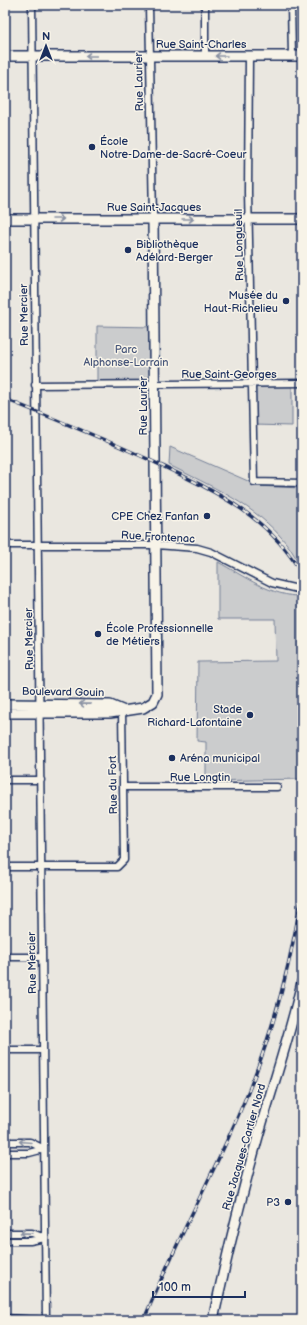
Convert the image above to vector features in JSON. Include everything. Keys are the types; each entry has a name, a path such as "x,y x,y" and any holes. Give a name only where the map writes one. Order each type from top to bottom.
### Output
{"street":[{"name":"Rue Mercier","path":"32,5 33,219 41,780 46,1320"},
{"name":"Rue Laurier","path":"122,710 143,708 152,702 157,694 155,384 149,5"},
{"path":"205,5 205,56"},
{"path":"291,5 292,56"},
{"name":"Rue Saint-Charles","path":"5,56 302,56"},
{"name":"Rue Longueuil","path":"249,56 248,220 254,482 302,483"},
{"name":"Rue Saint-Jacques","path":"5,219 302,219"},
{"name":"Rue Saint-Georges","path":"35,385 302,384"},
{"name":"Rue Frontenac","path":"5,545 156,545 197,548 210,552 272,583 302,590"},
{"name":"Boulevard Gouin","path":"5,704 110,713 122,710"},
{"name":"Boulevard Gouin","path":"5,713 40,708"},
{"name":"Rue du Fort","path":"42,867 117,867 124,860 122,710"},
{"path":"5,780 41,780"},
{"name":"Rue Longtin","path":"123,787 277,787"},
{"path":"5,867 42,867"},
{"path":"5,957 42,958"},
{"name":"Rue Jacques-Cartier Nord","path":"213,1320 234,1225 258,1138 292,1026 302,982"},
{"path":"5,1050 43,1050"},
{"path":"5,1142 30,1142 44,1149"},
{"path":"5,1153 29,1153 44,1149"},
{"path":"5,1233 32,1233 45,1238"},
{"path":"5,1241 30,1241 45,1238"},
{"path":"5,1318 37,1320"}],"green space":[{"name":"Parc Alphonse-Lorrain","path":"97,326 155,327 155,384 97,385"},
{"path":"252,384 292,384 292,426 253,425"},
{"path":"170,447 248,481 254,486 302,488 302,569 286,543 261,518 247,507 217,489 169,465"},
{"name":"Stade Richard-Lafontaine","path":"218,562 258,585 280,593 302,596 302,779 206,781 206,742 197,741 198,662 276,661 275,619 218,619"}],"railway":[{"path":"5,399 80,429 198,483 218,494 256,520 273,535 288,553 302,574"},
{"path":"144,1320 171,1258 230,1135 256,1072 284,984 302,894"}],"place":[{"name":"École Notre-Dame-de-Sacré-Coeur","path":"92,147"},
{"name":"Bibliothèque Adélard-Berger","path":"128,250"},
{"name":"Musée du Haut-Richelieu","path":"286,301"},
{"name":"CPE Chez Fanfan","path":"207,516"},
{"name":"École Professionnelle de Métiers","path":"98,634"},
{"name":"Stade Richard-Lafontaine","path":"250,715"},
{"name":"Aréna municipal","path":"172,758"},
{"name":"P3","path":"288,1202"}]}
